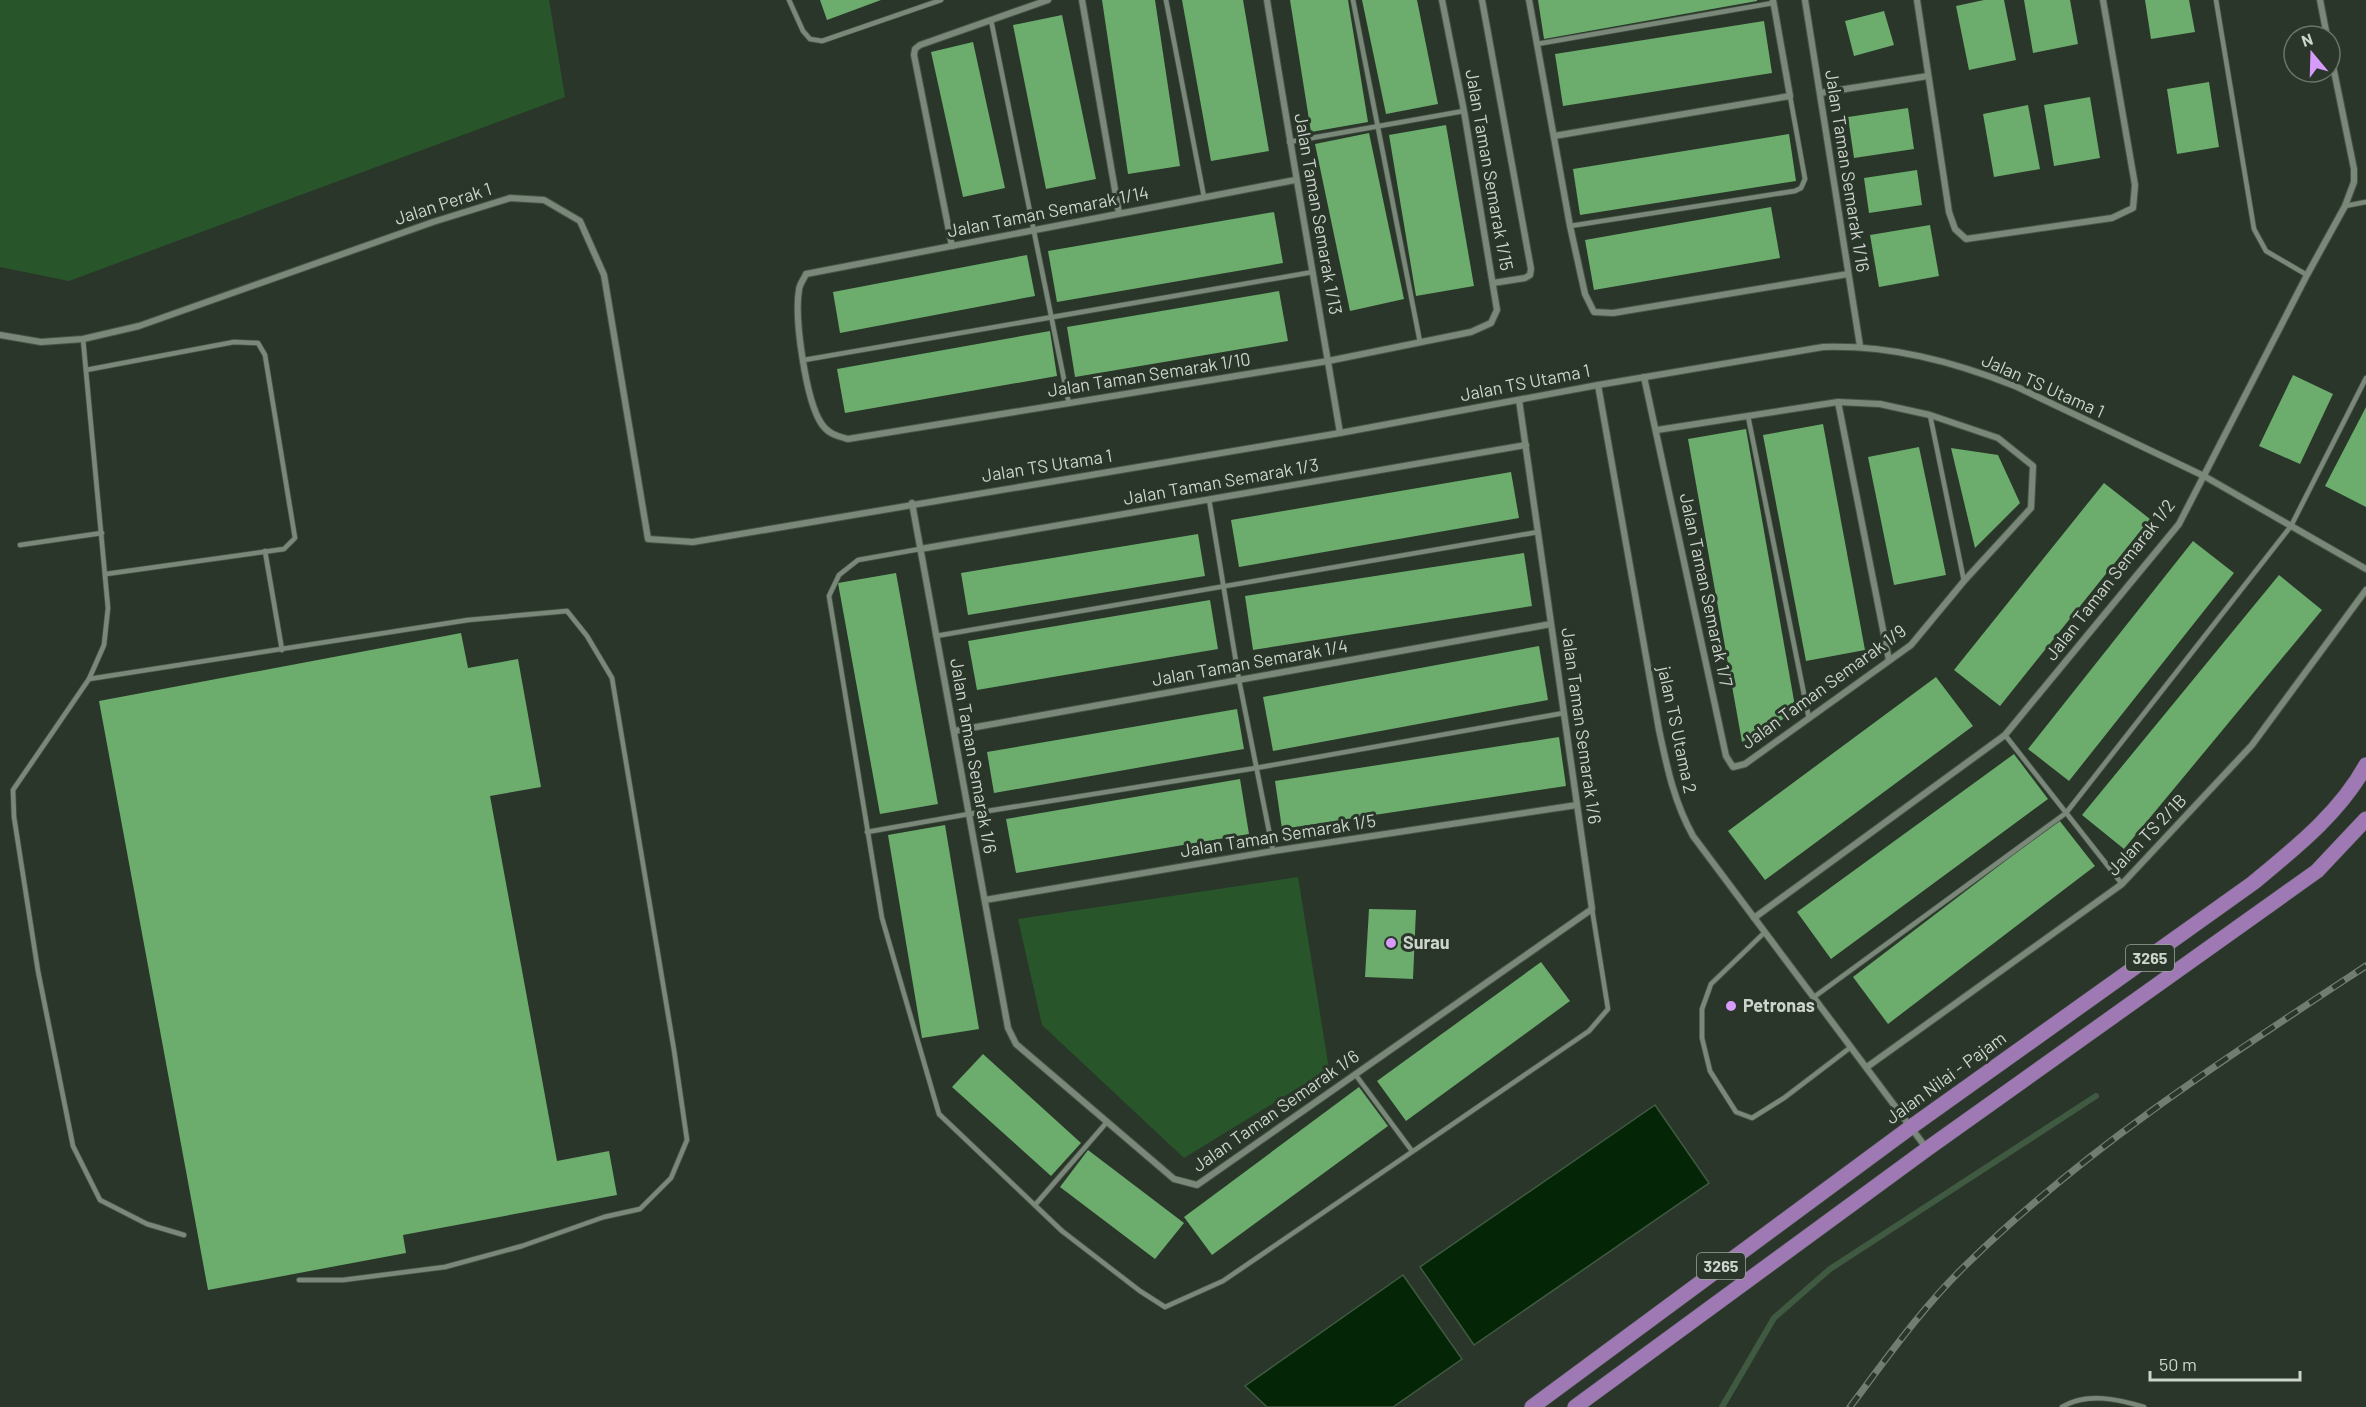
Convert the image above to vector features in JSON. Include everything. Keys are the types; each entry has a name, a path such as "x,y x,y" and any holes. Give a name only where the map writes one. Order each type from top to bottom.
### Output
{"main road":[{"name":"Jalan Nilai - Pajam","path":"1533,1407 1911,1127 2253,883 2303,842 2328,816 2366,765"},
{"name":"3265","path":"1575,1407 1928,1149 2317,871 2366,819"}],"street":[{"path":"952,246 914,55 915,49 920,45 1048,0"},
{"path":"1083,0 1119,213"},
{"name":"Jalan Taman Semarak 1/13","path":"1267,0 1295,180 1340,433"},
{"name":"Jalan Taman Semarak 1/15","path":"1442,0 1464,111 1497,310 1491,323 1471,332"},
{"path":"1482,0 1531,269 1530,275 1525,278 1493,283"},
{"path":"1529,0 1570,226 1585,294 1594,312 1613,313 1848,274"},
{"name":"Jalan Taman Semarak 1/16","path":"1805,0 1860,346"},
{"path":"1917,0 1949,212 1955,229 1966,239 2112,218 2133,208 2135,185 2103,0"},
{"path":"2320,0 2325,24"},
{"path":"1554,136 1790,96 1773,1"},
{"path":"1820,93 1928,76"},
{"name":"Jalan Taman Semarak 1/2","path":"1754,918 2005,735 2179,524 2345,206 2354,182 2354,168 2337,84"},
{"name":"Jalan Taman Semarak 1/14","path":"804,360 798,318 799,289 806,274 1295,180"},
{"name":"Jalan Perak 1","path":"0,335 41,342 83,339 139,326 422,226 510,198 544,200 580,221 604,275 648,539"},
{"name":"Jalan Taman Semarak 1/10","path":"804,360 809,393 821,423 831,435 848,440 1328,361 1471,332"},
{"name":"Jalan TS Utama 1","path":"648,539 693,542 1340,433 1644,377 1823,347 1860,346 1912,354 1989,375 2204,476 2366,569"},
{"name":"Jalan Taman Semarak 1/7","path":"1644,377 1726,756"},
{"name":"jalan TS Utama 2","path":"1598,385 1639,625 1670,783 1682,815 1693,836 1928,1149"},
{"name":"Jalan Taman Semarak 1/6","path":"912,504 1008,1028 1016,1044 1174,1179 1197,1185 1592,909 1520,400"},
{"path":"1838,402 1889,660"},
{"name":"Jalan Taman Semarak 1/9","path":"1657,430 1838,402 1880,404 1930,415 1998,438 2033,466 2031,508 1964,581 1911,645 1745,764 1733,767 1726,756"},
{"name":"Jalan Taman Semarak 1/3","path":"920,549 1526,445"},
{"name":"Jalan TS 2/1B","path":"1867,1067 2122,884 2252,745 2366,590"},
{"name":"Jalan Taman Semarak 1/4","path":"954,731 1551,624"},
{"name":"Jalan Taman Semarak 1/5","path":"985,900 1273,851 1577,805"}],"lane":[{"path":"789,0 802,30 810,39 822,41 941,0"},
{"path":"1166,0 1204,197"},
{"path":"1353,0 1420,342"},
{"path":"2216,0 2254,229 2266,251 2307,275"},
{"path":"1537,44 1773,1"},
{"path":"991,20 1069,404"},
{"path":"1570,226 1795,191 1801,188 1805,179 1790,96"},
{"path":"1289,142 1464,111"},
{"path":"2345,206 2366,202"},
{"path":"804,360 1313,272"},
{"path":"83,339 108,608 104,645 89,679 13,790 14,817 38,971 73,1146 100,1200 147,1224 184,1235"},
{"path":"86,370 234,342 258,343 265,355 295,538 284,549 105,574"},
{"path":"1814,997 2066,813 2291,526 2366,378"},
{"path":"1747,415 1809,719"},
{"path":"1930,415 1964,581"},
{"path":"1209,499 1239,680 1273,851"},
{"path":"936,636 1538,532"},
{"path":"20,545 102,533"},
{"path":"920,549 858,560 839,575 829,596 882,918 939,1114 1062,1231 1140,1291 1165,1306 1223,1281 1589,1032 1608,1009 1592,909"},
{"path":"265,551 282,650"},
{"path":"89,679 468,620 567,611 587,636 612,678 687,1140 671,1178 640,1209 604,1217 522,1246 445,1267 344,1280 299,1280"},
{"path":"867,832 1256,768 1564,713"},
{"path":"2005,735 2122,884"},
{"path":"1765,932 1711,984 1702,1009 1702,1038 1710,1071 1736,1112 1752,1118 1784,1098 1851,1047"},
{"path":"1356,1074 1412,1151"},
{"path":"1035,1205 1107,1122"},
{"path":"2062,1407 2070,1402 2106,1398 2144,1407"}],"shaded area":[{"path":"0,0 549,0 565,97 69,281 0,267"},
{"path":"1298,877 1329,1069 1184,1158 1042,1025 1018,919"},
{"path":"1655,1105 1709,1183 1474,1345 1420,1267"},
{"path":"1403,1275 1462,1359 1393,1407 1267,1407 1245,1386"}],"building":[{"path":"820,0 881,0 827,20"},
{"path":"1102,0 1155,0 1180,166 1128,174"},
{"path":"1182,0 1243,0 1269,151 1211,161"},
{"path":"1290,0 1348,0 1368,122 1311,132"},
{"path":"1362,0 1417,0 1438,104 1386,114"},
{"path":"1538,0 1757,0 1757,1 1544,39"},
{"path":"1984,0 2004,0 2016,60 1969,70 1956,6"},
{"path":"2024,0 2070,0 2078,44 2033,53"},
{"path":"2145,0 2189,0 2195,32 2151,39"},
{"path":"1884,11 1894,45 1854,56 1845,21"},
{"path":"1062,15 1096,179 1046,189 1013,25"},
{"path":"1764,21 1772,73 1563,106 1555,54"},
{"path":"973,42 1005,188 963,197 931,52"},
{"path":"2209,82 2219,147 2177,154 2167,89"},
{"path":"2090,97 2100,158 2054,166 2044,105"},
{"path":"2028,105 2040,169 1994,177 1983,114"},
{"path":"1908,108 1914,149 1854,158 1848,117"},
{"path":"1446,125 1474,286 1416,296 1389,135"},
{"path":"1369,133 1404,299 1350,311 1315,144"},
{"path":"1789,134 1796,181 1580,215 1573,169"},
{"path":"1917,170 1922,205 1869,213 1864,178"},
{"path":"1771,207 1780,258 1594,290 1585,240"},
{"path":"1274,212 1283,263 1057,302 1048,251"},
{"path":"1930,225 1939,276 1879,287 1870,235"},
{"path":"1027,255 1035,296 840,333 833,292"},
{"path":"1279,291 1288,341 1075,377 1067,327"},
{"path":"1050,331 1057,376 845,413 837,369"},
{"path":"2293,375 2333,394 2300,464 2259,446"},
{"path":"2366,407 2366,507 2325,486"},
{"path":"1823,424 1865,650 1806,661 1763,435"},
{"path":"1746,429 1796,712 1742,742 1688,439"},
{"path":"1919,447 1946,575 1894,585 1868,457"},
{"path":"1951,448 1998,455 2020,503 1975,548"},
{"path":"1511,472 1519,518 1239,567 1231,520"},
{"path":"2104,483 2150,519 2000,706 1954,670"},
{"path":"1198,534 1205,576 968,615 961,573"},
{"path":"2193,541 2234,573 2069,781 2028,749"},
{"path":"1524,553 1532,606 1253,650 1245,596"},
{"path":"896,573 938,804 880,814 838,583"},
{"path":"2279,575 2322,610 2124,849 2082,815"},
{"path":"1210,600 1218,649 977,690 968,641"},
{"path":"461,633 468,668 518,659 541,787 490,796 557,1161 609,1151 617,1195 403,1235 406,1253 208,1290 99,701"},
{"path":"1539,646 1548,700 1273,751 1263,697"},
{"path":"1936,677 1973,726 1765,880 1728,831"},
{"path":"1237,709 1244,749 994,793 987,752"},
{"path":"1559,737 1566,786 1282,829 1275,781"},
{"path":"2014,754 2048,799 1831,959 1797,912"},
{"path":"1240,779 1249,834 1016,873 1006,819"},
{"path":"2059,820 2095,866 1888,1024 1853,977"},
{"path":"945,825 979,1029 922,1038 888,835"},
{"name":"Surau","path":"1369,909 1416,910 1413,979 1365,977"},
{"path":"1541,962 1570,1001 1406,1121 1377,1081"},
{"path":"983,1054 1081,1143 1051,1176 952,1087"},
{"path":"1359,1087 1388,1126 1212,1255 1184,1217"},
{"path":"1088,1150 1184,1223 1155,1259 1060,1187"}],"waterway":[{"path":"1722,1407 1774,1318 1830,1269 2096,1096"}],"railway":[{"path":"1850,1407 1936,1296 1968,1263 2061,1180 2210,1069 2366,966"}],"place":[{"name":"Surau","path":"1391,943"},
{"name":"Petronas","path":"1731,1006"}]}
